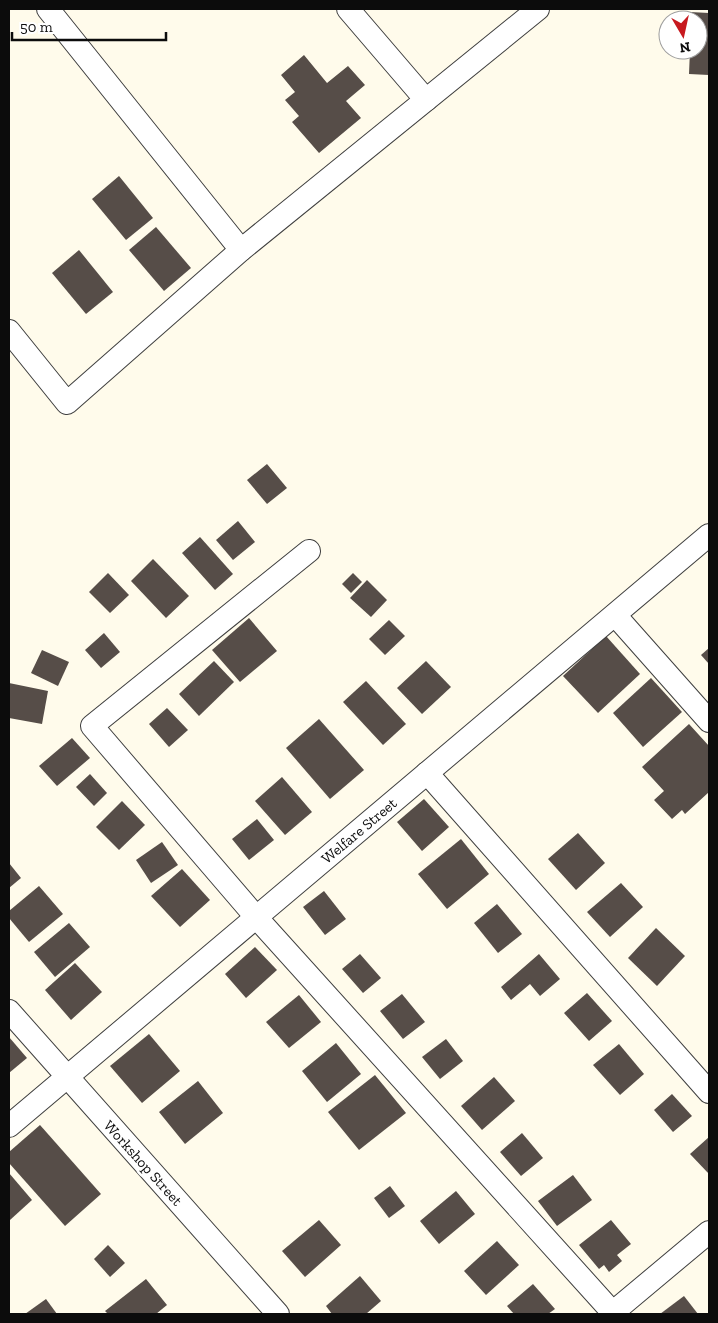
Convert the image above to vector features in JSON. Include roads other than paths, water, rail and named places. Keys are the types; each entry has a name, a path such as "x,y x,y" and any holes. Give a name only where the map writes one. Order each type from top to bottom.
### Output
{"street":[{"path":"48,9 241,250"},
{"path":"348,9 426,100"},
{"path":"9,331 67,403 241,250 538,9"},
{"name":"Welfare Street","path":"9,1126 709,535"},
{"path":"309,551 92,726 256,917 612,1314 709,1232"},
{"path":"615,614 709,721"},
{"path":"427,773 709,1092"},
{"name":"Workshop Street","path":"9,1011 278,1314"}]}
